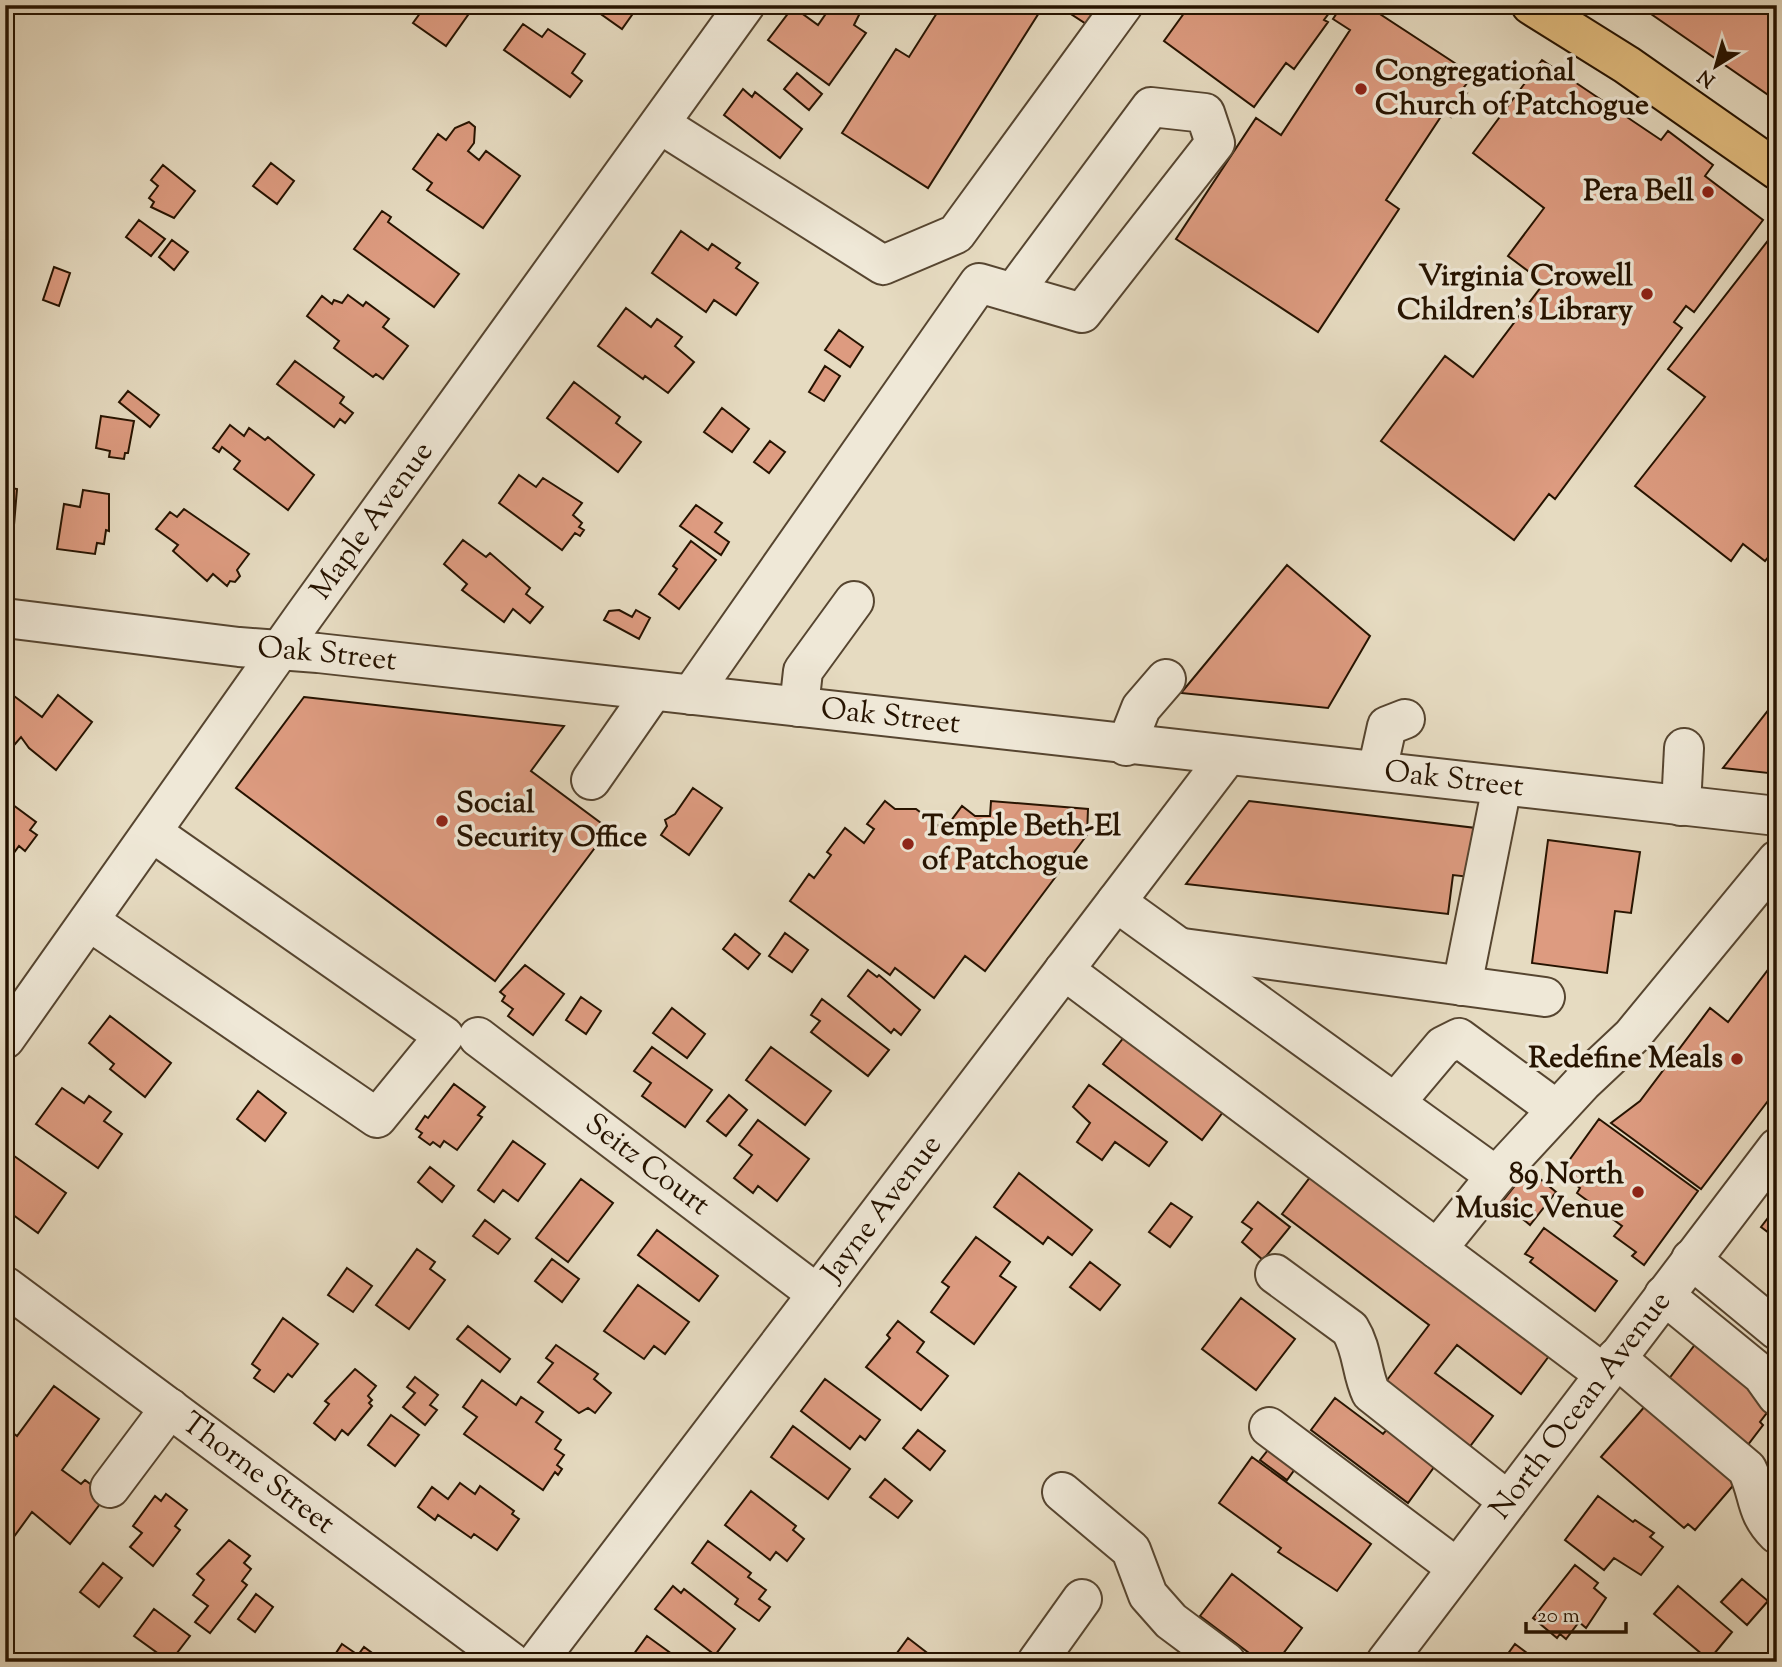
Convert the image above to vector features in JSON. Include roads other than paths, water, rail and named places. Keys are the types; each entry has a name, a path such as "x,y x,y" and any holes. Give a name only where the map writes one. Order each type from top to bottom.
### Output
{"main road":[{"path":"1531,5 1628,65 1777,170"}],"street":[{"path":"660,124 883,265 956,234 1122,5"},
{"name":"Maple Avenue","path":"5,1039 660,124 739,7"},
{"path":"691,695 979,283 1013,293 1082,313 1215,143 1205,113 1151,107 1013,293"},
{"path":"799,707 803,671 854,601"},
{"name":"Oak Street","path":"5,618 1126,746 1777,816"},
{"path":"1126,746 1141,708 1166,680"},
{"path":"591,780 653,691"},
{"path":"1377,771 1387,726 1405,719"},
{"path":"1681,806 1684,748"},
{"name":"Jayne Avenue","path":"537,1662 1228,755"},
{"path":"1462,986 1502,786"},
{"path":"89,921 377,1118 444,1036 153,833"},
{"path":"1437,1249 1496,1176 1557,1110 1632,1036 1777,860"},
{"path":"1116,902 1496,1176"},
{"path":"1177,947 1545,997"},
{"path":"1064,970 1437,1249 1610,1366 1747,1469 1754,1483 1758,1510 1777,1534"},
{"name":"Seitz Court","path":"478,1037 817,1294"},
{"path":"1395,1103 1443,1046 1459,1038 1557,1110"},
{"name":"North Ocean Avenue","path":"1386,1662 1777,1148"},
{"path":"1691,1259 1777,1330"},
{"path":"1275,1274 1350,1329 1358,1341 1362,1376 1371,1393 1508,1501"},
{"name":"Thorne Street","path":"5,1286 512,1662"},
{"path":"1664,1295 1762,1375 1777,1396"},
{"path":"110,1488 170,1408"},
{"path":"1269,1427 1457,1568"},
{"path":"1062,1492 1131,1550 1148,1595 1171,1621 1226,1662"},
{"path":"1037,1662 1082,1600"}],"place":[{"name":"Congregational Church of Patchogue","path":"1361,89"},
{"name":"Pera Bell","path":"1708,192"},
{"name":"Virginia Crowell Children's Library","path":"1647,294"},
{"name":"Social Security Office","path":"442,821"},
{"name":"Temple Beth-El of Patchogue","path":"908,844"},
{"name":"Redefine Meals","path":"1737,1059"},
{"name":"89 North Music Venue","path":"1638,1192"}]}
